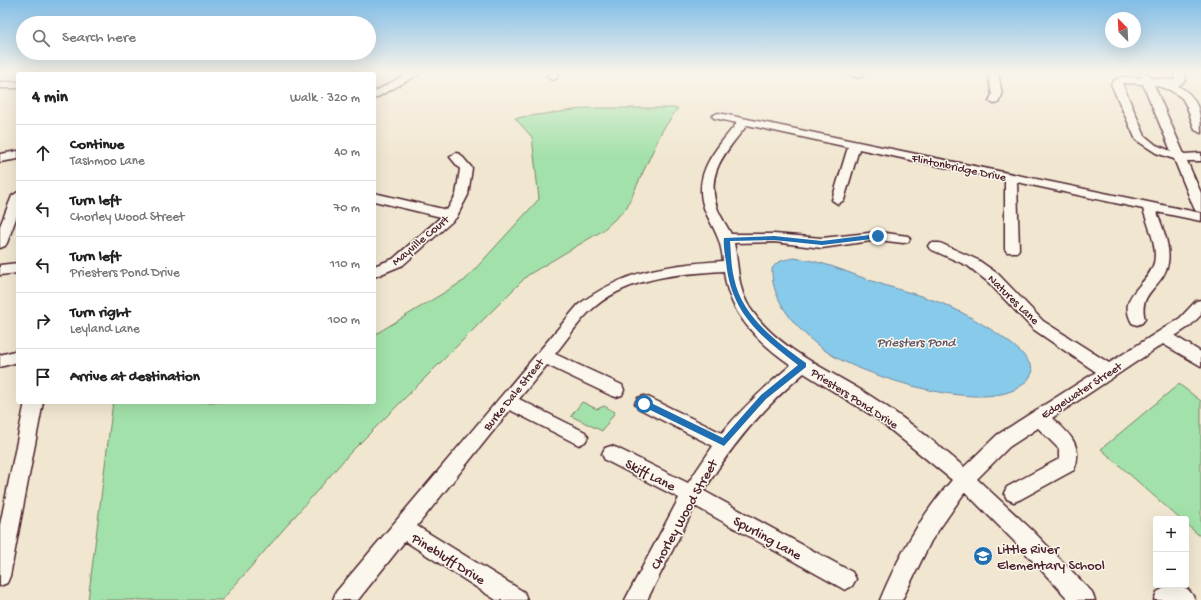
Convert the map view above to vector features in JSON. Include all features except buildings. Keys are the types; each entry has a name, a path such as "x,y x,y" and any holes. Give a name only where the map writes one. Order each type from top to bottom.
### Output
{"street":[{"path":"1124,101 1140,138 1157,150 1193,158 1201,156"},
{"path":"1155,101 1201,208"},
{"path":"1188,101 1201,130"},
{"name":"Flintonbridge Drive","path":"718,116 1201,216"},
{"name":"Priesters Pond Drive","path":"744,122 714,160 706,179 708,199 726,239 729,266 735,293 753,323 767,338 803,365 845,389 880,412 918,440 963,478"},
{"path":"838,200 854,145"},
{"path":"0,158 16,155"},
{"name":"Mayville Court","path":"376,271 398,262 451,214 462,195 465,182 466,168 456,157"},
{"path":"1011,177 1012,249"},
{"path":"376,196 451,214"},
{"path":"0,243 16,201"},
{"path":"1137,319 1134,304 1137,298 1154,281 1161,262 1161,250 1148,205"},
{"path":"726,239 774,238 822,243 878,236 903,239"},
{"name":"Natures Lane","path":"935,246 973,263 993,278 1038,324 1108,372"},
{"name":"Burke Dale Street","path":"344,600 583,309 596,298 626,281 657,272 729,266"},
{"path":"0,270 16,268"},
{"name":"Edgewater Street","path":"891,600 910,558 929,524 963,478 977,463 1003,441 1038,417 1164,337 1185,322 1201,305"},
{"path":"1164,337 1201,360"},
{"path":"544,356 616,390"},
{"path":"0,361 16,357"},
{"name":"Chorley Wood Street","path":"636,600 691,494 724,443 764,397 803,365"},
{"path":"508,401 579,437"},
{"path":"0,576 34,404"},
{"path":"644,404 711,435 724,443"},
{"path":"1014,493 1067,464 1071,457 1065,442 1038,417"},
{"name":"Skiff Lane","path":"611,454 691,494"},
{"path":"963,478 1084,600"},
{"name":"Spurling Lane","path":"691,494 845,579"},
{"name":"Pinebluff Drive","path":"403,529 516,600"},
{"path":"1165,600 1176,593 1184,600"}],"green space":[{"path":"588,108 678,108 662,131 626,209 602,231 528,275 350,453 222,600 88,600 113,404 376,404 376,334 465,280 539,199 532,137 515,118"},
{"path":"1179,384 1201,401 1201,537 1189,527 1189,516 1177,516 1101,449"},
{"path":"582,402 597,409 604,406 615,412 602,431 571,416"}],"water":[{"name":"Priesters Pond","path":"793,258 814,261 833,267 880,284 933,300 967,315 1009,342 1023,354 1033,371 1020,387 998,395 971,396 941,392 909,385 855,367 837,358 814,342 793,321 784,309 777,296 773,283 772,269 783,260"}],"place":[{"name":"Little River Elementary School","path":"983,556"}],"route":[{"path":"644,404 711,435 724,443 743,418 764,397 803,365 767,338 753,323 743,308 735,293 731,278 729,250 726,239 774,238 822,243 840,242 878,236"}]}
